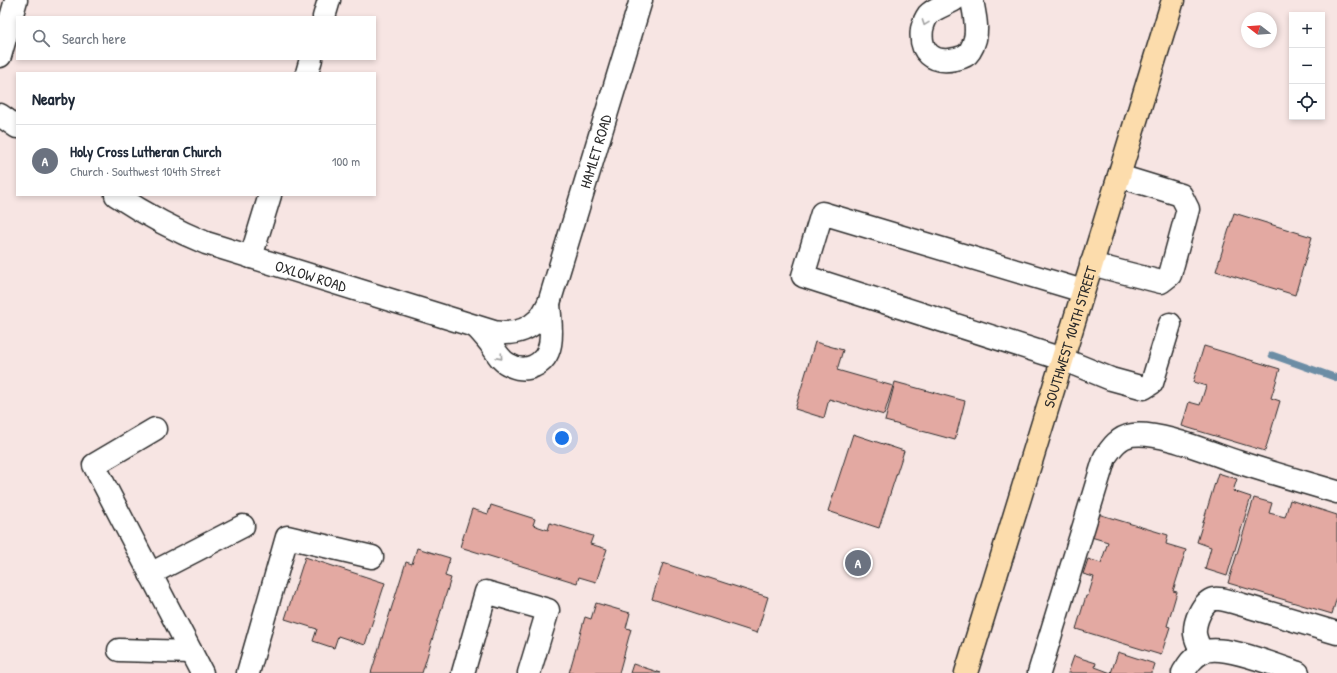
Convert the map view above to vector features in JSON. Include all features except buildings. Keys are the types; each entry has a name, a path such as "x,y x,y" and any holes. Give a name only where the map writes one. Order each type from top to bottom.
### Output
{"main road":[{"name":"SOUTHWEST 104TH STREET","path":"966,673 1173,0"}],"street":[{"path":"0,56 16,0"},
{"path":"324,16 329,0"},
{"name":"HAMLET ROAD","path":"515,333 532,325 540,318 549,302 641,0"},
{"path":"954,0 928,15 923,25 922,43 927,54 935,59 945,61 954,60 963,57 970,52 975,38 976,23 972,0"},
{"path":"306,72 311,60"},
{"path":"0,115 16,126"},
{"path":"1092,264 1161,282 1170,275 1188,209 1181,195 1118,176"},
{"name":"OXLOW ROAD","path":"117,196 144,214 180,233 206,243 476,327 506,334 515,333"},
{"path":"252,257 270,196"},
{"path":"1083,291 822,213 803,276 1062,359 1111,379 1144,388 1152,383 1170,324"},
{"name":"HAMLET ROAD","path":"476,327 507,364 524,369 533,367 542,362 548,354 551,343 549,302"},
{"path":"155,429 94,465 202,673"},
{"path":"1040,673 1105,457 1122,438 1132,435 1148,435 1168,439 1255,468 1337,492"},
{"path":"150,574 244,526"},
{"path":"248,673 287,537 372,557"},
{"path":"463,673 486,592 548,610 529,673"},
{"path":"1202,652 1197,643 1195,632 1197,619 1206,604 1214,599 1233,602 1337,633"},
{"path":"1183,673 1191,659 1202,652 1212,649 1230,651 1298,673"},
{"path":"119,650 191,652"}],"waterway":[{"path":"1272,355 1337,378"}],"place":[{"name":"Holy Cross Lutheran Church","path":"858,563"}]}
